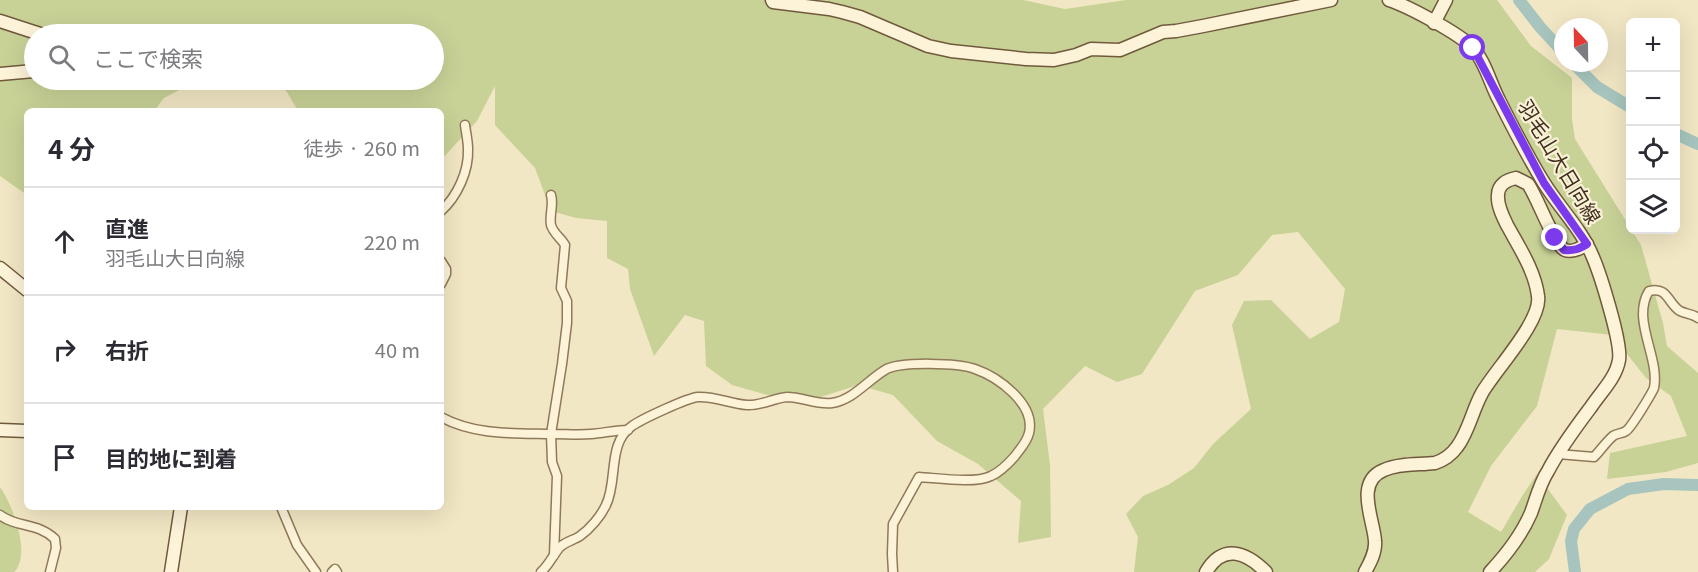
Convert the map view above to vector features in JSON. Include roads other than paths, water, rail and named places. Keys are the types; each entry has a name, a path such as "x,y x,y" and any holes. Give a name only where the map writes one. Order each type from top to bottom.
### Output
{"main road":[{"path":"772,0 783,4 829,9 860,17 928,46 951,51 1054,60 1091,49 1120,50 1163,32 1331,0"},
{"name":"羽毛山大日向線","path":"1389,0 1434,23 1473,48 1544,183 1593,256 1618,345 1619,358 1610,381 1547,472 1530,516 1517,541 1490,572"},
{"path":"1434,23 1446,0"},
{"path":"0,21 24,29"},
{"path":"0,74 24,72"},
{"path":"1365,572 1371,562 1375,542 1367,501 1373,478 1379,472 1392,467 1435,463 1453,452 1466,432 1489,381 1526,332 1537,308 1539,299 1533,276 1504,219 1498,201 1497,193 1500,187 1504,182 1515,178 1528,184 1560,246 1564,250 1572,251 1587,244"},
{"path":"0,268 24,288"},
{"path":"0,430 24,431"},
{"path":"171,572 181,510"},
{"path":"1206,572 1216,559 1229,554 1240,554 1248,557 1266,572"}],"street":[{"path":"444,208 452,200 464,175 468,146 465,125"},
{"path":"551,195 553,203 551,226 565,245 561,288 567,301 567,323 551,434 552,462 557,476 554,556"},
{"path":"1558,454 1594,457 1614,435 1626,431 1650,397 1654,388 1654,378 1644,309 1644,299 1649,291 1660,291 1679,311 1696,315 1698,318"},
{"path":"541,572 561,546 582,535 606,507 610,496 618,445 628,430 684,400 697,397 749,405 785,397 833,403 849,396 884,370 894,366 964,366 992,376 1011,391 1026,411 1029,432 1025,441 1020,450 1003,468 990,477 972,480 919,477 893,524 893,572"},
{"path":"444,418 470,428 491,432 590,434 628,430"},
{"path":"282,510 297,545 316,572"},
{"path":"0,515 6,520 35,526 48,532 55,539 56,548 50,572"},
{"path":"332,572 335,569 338,572"}],"waterway":[{"path":"1519,0 1554,42"},
{"path":"1582,72 1597,87 1626,105"},
{"path":"1680,136 1698,144"},
{"path":"1575,572 1571,541 1574,529 1590,509 1628,489 1664,484 1698,485"}]}
